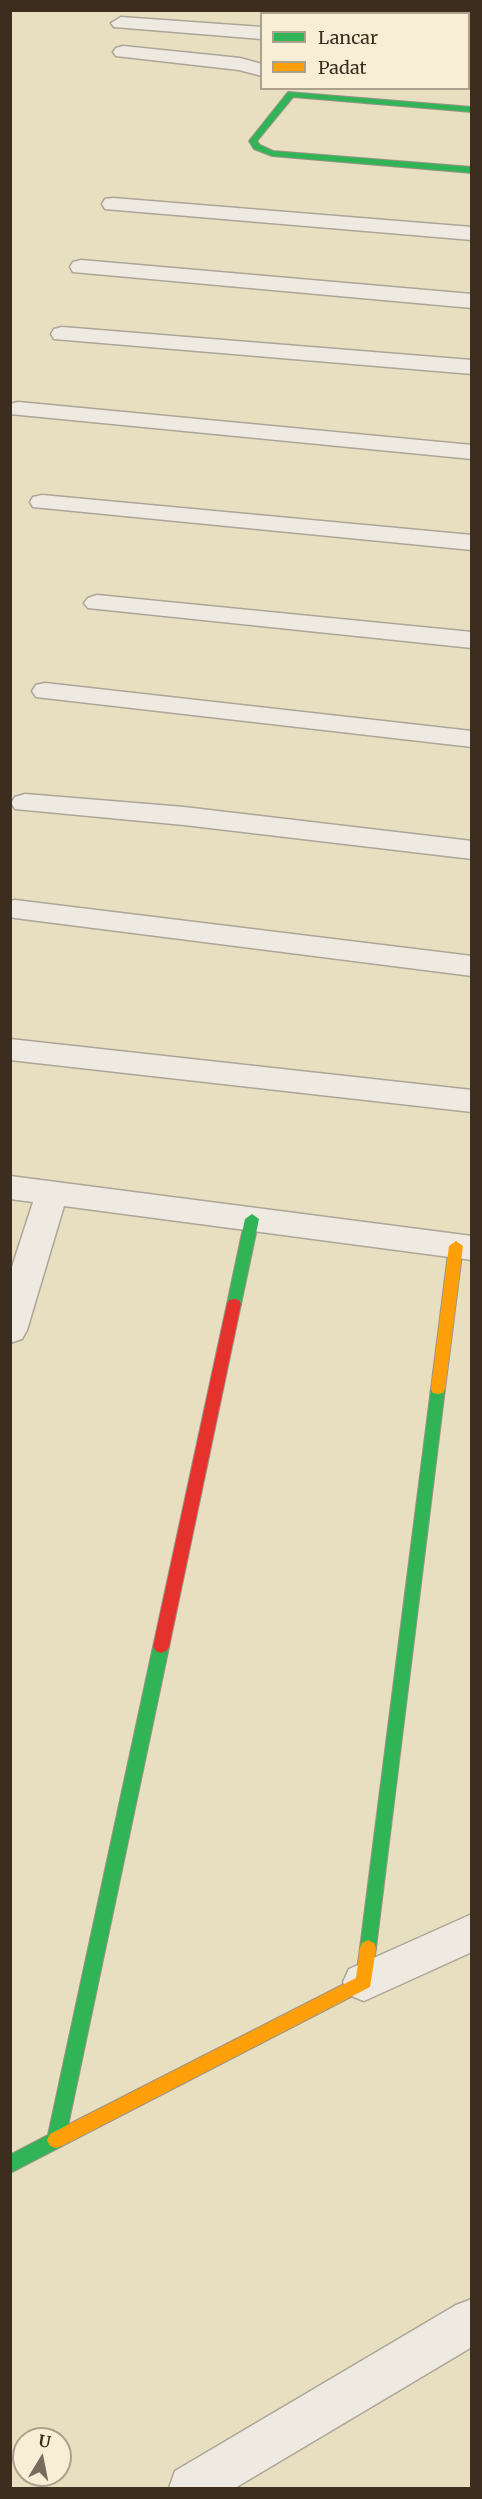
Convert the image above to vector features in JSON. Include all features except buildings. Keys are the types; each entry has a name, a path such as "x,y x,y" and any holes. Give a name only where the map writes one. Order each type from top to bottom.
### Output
{"street":[{"path":"121,23 260,33"},
{"path":"123,52 240,64 260,70"},
{"path":"471,110 290,91 253,141 256,147 272,153 471,170"},
{"path":"113,204 471,234"},
{"path":"81,267 471,301"},
{"path":"62,334 471,367"},
{"path":"18,409 471,452"},
{"path":"42,502 471,543"},
{"path":"97,603 471,640"},
{"path":"45,691 471,739"},
{"path":"24,803 184,816 471,850"},
{"path":"15,909 471,966"},
{"path":"10,1049 471,1101"},
{"path":"10,1187 464,1247 364,1982"},
{"path":"10,1330 52,1191"},
{"path":"56,2140 252,1219"},
{"path":"10,2165 364,1982 471,1932"},
{"path":"192,2488 471,2321"}],"shaded area":[{"path":"11,11 471,11 471,2488 11,2488"}],"traffic: fast":[{"path":"472,110 291,94 253,141 257,147 272,153 472,170"},
{"path":"234,1304 252,1219"},
{"path":"368,1948 438,1389"},
{"path":"10,2165 56,2140 161,1647"}],"traffic: slow":[{"path":"438,1389 456,1246"},
{"path":"56,2140 364,1982 368,1948"}],"traffic: jam":[{"path":"161,1647 234,1304"}]}
